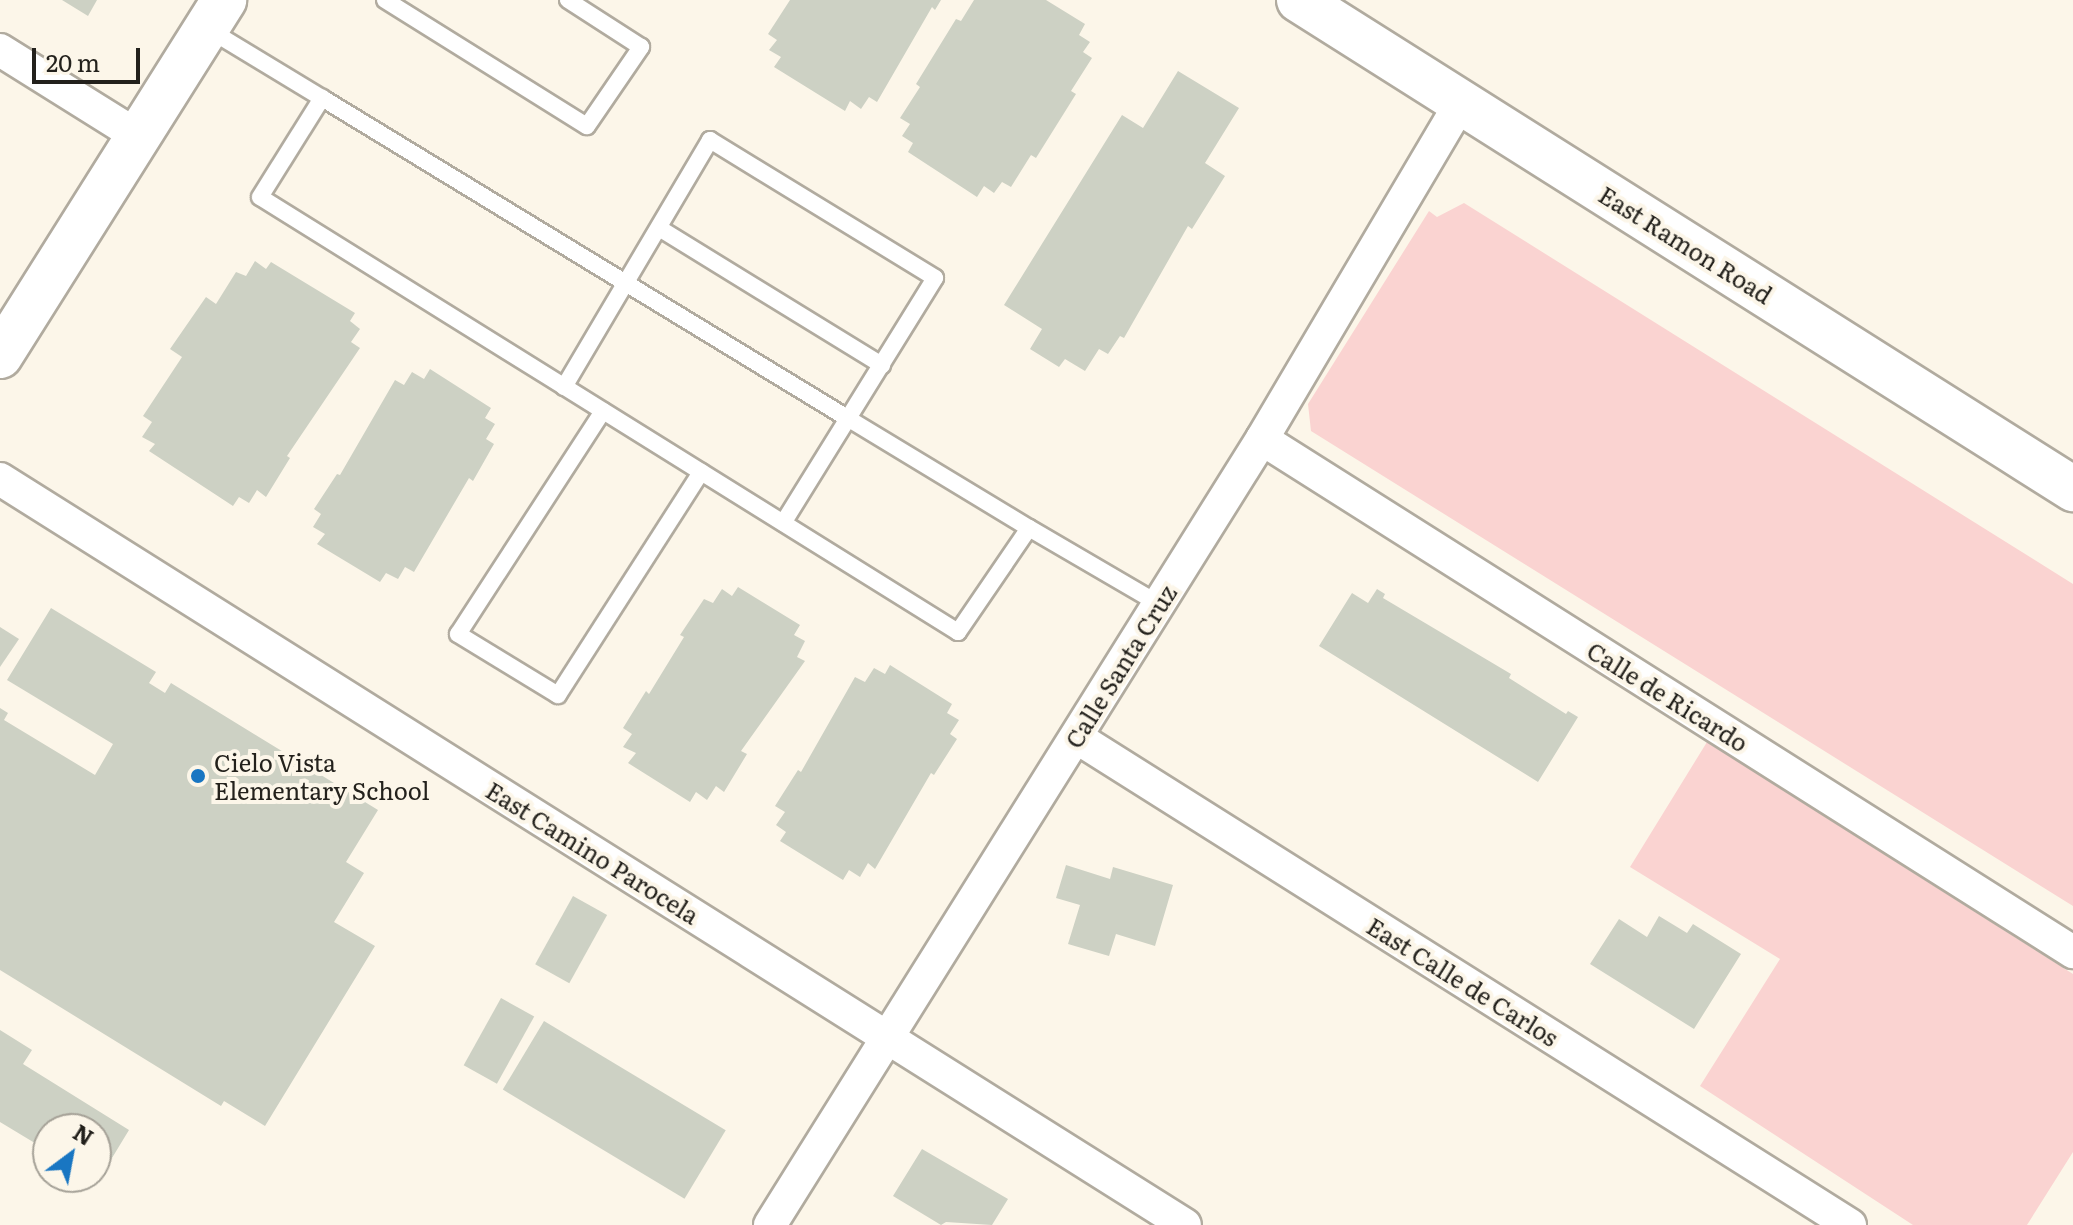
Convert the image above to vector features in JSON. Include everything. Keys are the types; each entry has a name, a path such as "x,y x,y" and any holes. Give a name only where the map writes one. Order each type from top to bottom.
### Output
{"main road":[{"name":"East Ramon Road","path":"1299,0 2073,489"},
{"path":"0,356 216,14"}],"street":[{"path":"0,50 139,137"},
{"name":"Calle Santa Cruz","path":"770,1225 1262,439 1461,102"},
{"name":"Calle de Ricardo","path":"1262,439 2073,952"},
{"name":"East Camino Parocela","path":"0,479 1185,1225"},
{"name":"East Calle de Carlos","path":"1076,737 1850,1225"}],"lane":[{"path":"385,0 587,126 641,47 568,0"},
{"path":"216,14 322,98 1159,604"},
{"path":"322,98 260,197 958,632 1029,528"},
{"path":"564,387 710,140 935,278 783,523"},
{"path":"659,228 882,365"},
{"path":"603,411 458,634 558,695 701,472"}],"shaded area":[{"path":"1464,203 2073,584 2073,906 1311,431 1308,404 1429,211 1437,217"},
{"path":"1707,742 2073,974 2073,1152 2027,1225 1913,1225 1700,1086 1780,959 1630,867"}],"building":[{"path":"62,0 97,0 88,16"},
{"path":"790,0 941,0 935,10 932,7 877,102 869,97 861,109 850,101 845,111 774,67 781,57 769,50 777,40 768,34"},
{"path":"974,0 1046,0 1085,24 1079,35 1090,42 1083,52 1092,58 1071,91 1076,94 1036,158 1031,155 1011,187 1002,182 994,193 984,186 977,197 908,152 913,143 902,136 910,124 900,118 920,87 916,84 956,19 961,21"},
{"path":"1178,71 1239,108 1205,163 1225,176 1192,229 1188,226 1124,338 1120,336 1108,354 1099,349 1085,371 1065,359 1059,367 1030,349 1042,329 1004,305 1122,115 1143,128"},
{"path":"255,261 266,269 271,262 355,313 350,321 360,329 351,342 360,348 287,456 290,458 266,497 257,490 249,503 239,497 233,506 149,451 155,444 142,437 152,422 143,416 182,357 170,349 206,297 216,304 236,272 246,276"},
{"path":"430,369 491,408 485,418 495,424 486,439 494,444 473,481 469,478 414,572 405,567 398,579 386,573 380,582 317,544 325,534 313,527 321,514 314,509 337,474 340,475 395,380 404,385 412,372 424,379"},
{"path":"738,587 800,625 794,635 805,641 797,657 805,661 741,751 747,754 724,792 716,786 707,800 696,792 690,802 628,763 636,753 623,747 632,734 623,728 646,691 649,694 684,637 680,635 704,599 713,603 722,589 732,596"},
{"path":"1377,589 1385,594 1383,598 1511,674 1509,678 1566,714 1568,711 1578,717 1538,782 1319,646 1352,593 1368,603"},
{"path":"51,608 156,672 149,683 165,693 171,683 378,810 346,862 364,873 334,922 375,946 265,1126 224,1101 221,1106 0,970 0,708 8,713 4,720 95,775 113,744 7,680"},
{"path":"0,627 19,639 0,667"},
{"path":"890,665 952,704 947,713 959,720 950,734 957,739 934,775 931,773 875,869 868,863 860,877 849,870 843,880 780,841 786,832 776,825 785,812 775,806 798,770 801,772 855,677 865,682 874,668 885,674"},
{"path":"1066,865 1110,879 1113,867 1173,885 1155,946 1116,934 1109,956 1068,944 1080,905 1056,898"},
{"path":"573,896 607,915 569,983 535,964"},
{"path":"1659,916 1687,933 1693,924 1741,954 1694,1029 1590,964 1619,919 1647,937"},
{"path":"501,998 534,1016 497,1084 464,1065"},
{"path":"544,1021 726,1130 685,1199 503,1090"},
{"path":"0,1030 32,1050 23,1064 102,1113 32,1113 32,1141 0,1122"},
{"path":"112,1119 129,1130 112,1158"},
{"path":"922,1149 1008,1199 992,1225 946,1222 941,1225 893,1196"}],"place":[{"name":"Cielo Vista Elementary School","path":"198,776"}]}
